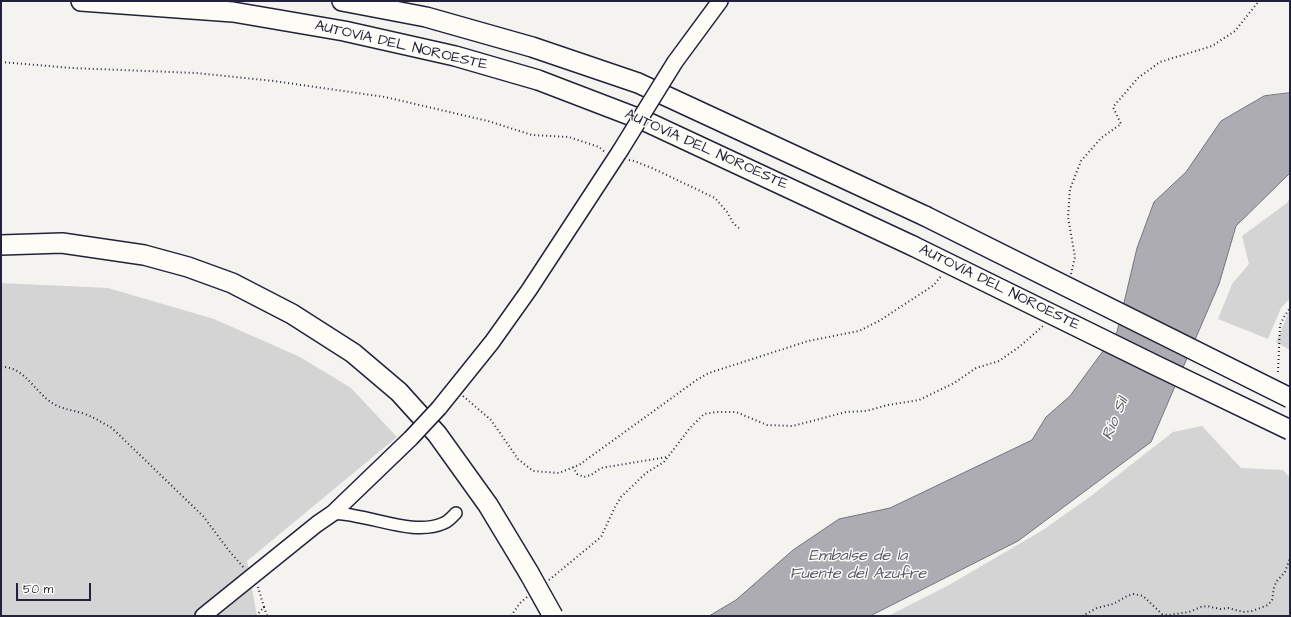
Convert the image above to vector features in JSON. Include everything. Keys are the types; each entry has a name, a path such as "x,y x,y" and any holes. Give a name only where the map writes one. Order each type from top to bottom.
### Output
{"highway":[{"name":"AUTOVÍA DEL NOROESTE","path":"81,1 248,14 351,33 455,56 523,76 645,121 913,246 1290,430"},
{"name":"AUTOVÍA DEL NOROESTE","path":"342,1 426,17 532,47 638,83 925,216 1290,398"},
{"path":"1,244 62,243 144,255 188,267 232,283 292,314 353,353 399,392 437,434 488,505 553,616"}],"street":[{"path":"204,616 317,524 333,513 411,438 439,408 492,342 529,290 617,155 675,62 720,1"},
{"path":"333,513 415,527 432,526 446,522 456,512"}],"path":[{"path":"1070,277 1075,257 1068,217 1070,189 1081,161 1101,138 1121,124 1113,107 1138,78 1160,62 1212,46 1235,31 1259,1"},
{"path":"1,62 72,68 196,73 274,81 385,97 488,121 532,135 569,137 646,165 715,198 727,212 733,224 740,229"},
{"path":"455,388 491,420 518,459 533,471 559,473 579,465 698,379 709,373 808,341 859,331 879,321 934,285 943,272"},
{"path":"1278,372 1280,326 1290,308"},
{"path":"548,581 601,537 621,497 646,473 664,462 690,428 704,414 716,412 736,412 767,424 793,426 846,412 866,411 888,405 919,400 954,383 976,368 999,361 1019,347 1047,321"},
{"path":"1,367 13,368 58,407 83,413 112,428 203,516 240,566 254,575 267,616"},
{"path":"573,467 577,474 584,477 591,476 602,468 668,457"},
{"path":"1082,616 1097,608 1113,604 1127,596 1134,594 1144,596 1162,614 1169,615 1189,612 1207,606 1220,609 1228,608 1244,612 1252,611 1268,605 1272,600 1276,582 1285,572 1290,558"},
{"path":"511,616 520,603 531,594"},
{"path":"256,616 264,607"}],"shaded area":[{"path":"1290,197 1290,298 1281,308 1268,339 1218,319 1232,284 1249,264 1242,236 1287,203"},
{"path":"1,283 108,288 214,319 300,357 351,388 397,437 247,561 257,616 1,616"},
{"path":"1290,309 1290,350 1276,342"},
{"path":"1202,426 1241,468 1283,470 1290,478 1290,616 888,616 949,585 1043,530 1091,496 1173,432"}],"water":[{"name":"Embalse de la Fuente del Azufre","path":"1290,93 1290,173 1236,226 1219,284 1151,442 1018,541 870,616 709,616 736,600 793,550 839,519 890,508 1032,440 1046,417 1070,396 1117,332 1137,248 1154,202 1186,172 1221,121 1264,96"}],"water label":[{"name":"Río Sil","path":"1116,419"}]}
